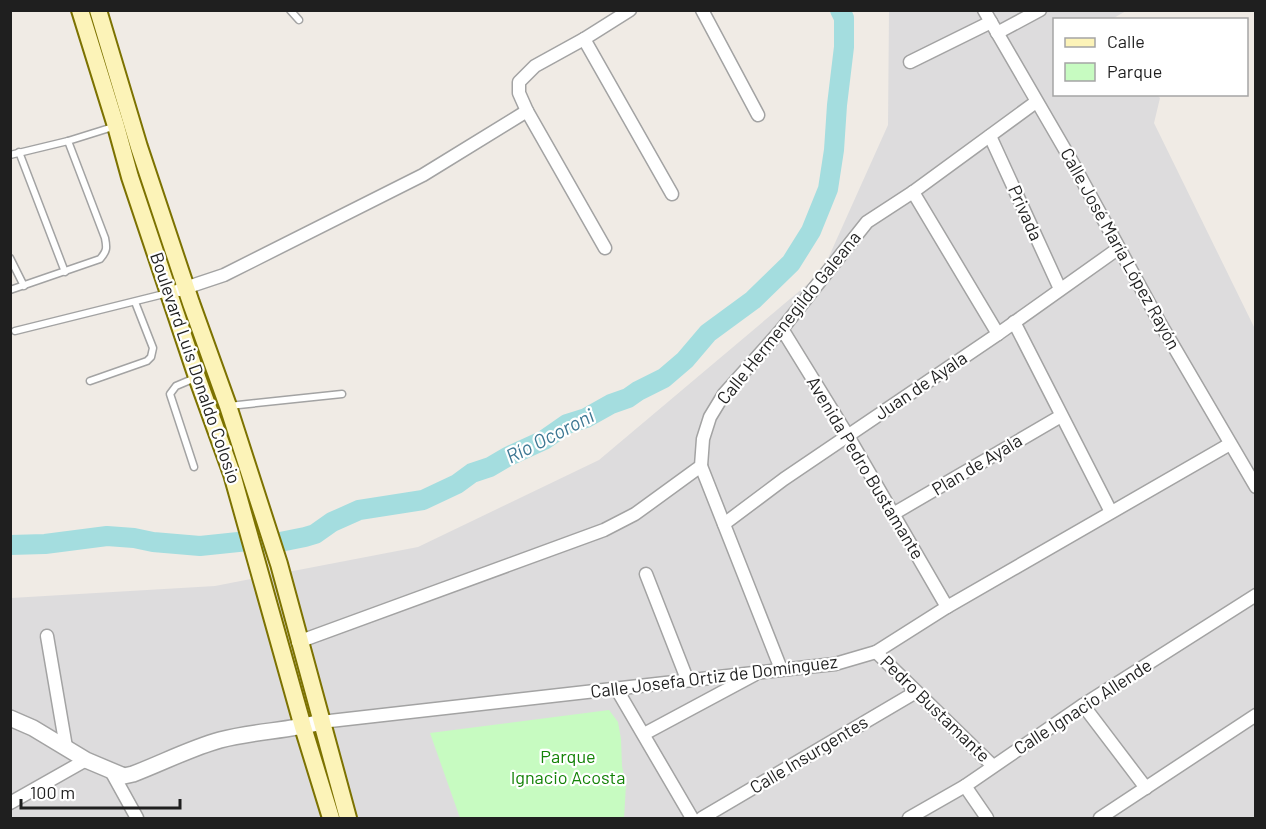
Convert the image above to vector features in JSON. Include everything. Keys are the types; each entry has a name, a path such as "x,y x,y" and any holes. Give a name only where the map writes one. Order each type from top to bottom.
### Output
{"main road":[{"name":"Boulevard Luis Donaldo Colosio","path":"80,10 130,177 232,474 331,819"},
{"name":"Boulevard Luis Donaldo Colosio","path":"98,10 139,147 228,406 279,564 298,642 348,819"}],"street":[{"path":"605,248 527,111 519,93 519,82 535,66 630,10"},
{"path":"702,10 758,115"},
{"name":"Calle José María López Rayón","path":"984,10 1256,487"},
{"path":"910,62 1040,10"},
{"path":"584,39 672,194"},
{"name":"Calle Hermenegildo Galeana","path":"701,466 703,439 710,417 724,394 782,329 867,222 913,192 1036,102"},
{"path":"169,293 202,283 244,265 412,181 527,111"},
{"name":"Privada","path":"990,136 1060,290"},
{"path":"913,192 998,334"},
{"name":"Juan de Ayala","path":"724,524 784,479 998,334 1119,248"},
{"path":"1014,322 1111,512"},
{"name":"Avenida Pedro Bustamante","path":"782,329 848,436 947,607"},
{"name":"Plan de Ayala","path":"893,514 1060,416"},
{"name":"Calle Josefa Ortiz de Domínguez","path":"321,722 835,664 876,652 947,607 1230,444"},
{"path":"298,642 604,530 635,514 701,466 781,669"},
{"path":"646,574 687,680"},
{"name":"Calle Ignacio Allende","path":"909,819 965,786 1083,705 1256,595"},
{"path":"46,636 66,747"},
{"name":"Pedro Bustamante","path":"876,652 993,766"},
{"path":"644,734 760,671"},
{"path":"616,688 692,819"},
{"name":"Calle Insurgentes","path":"702,819 916,692"},
{"path":"1083,705 1146,788"},
{"path":"1100,819 1256,715"},
{"path":"10,718 33,728 86,760 124,776 218,741 321,722"},
{"path":"10,803 86,760"},
{"path":"111,771 137,819"},
{"path":"965,786 987,819"}],"lane":[{"path":"290,10 299,20"},
{"path":"10,154 68,141 116,126"},
{"path":"10,290 100,259 107,247 68,141"},
{"path":"20,152 65,272"},
{"path":"10,258 24,285"},
{"path":"15,331 169,293"},
{"path":"90,381 147,361 152,357 153,348 135,302"},
{"path":"194,467 170,394 176,386 197,377"},
{"path":"228,406 342,394"}],"shaded area":[{"path":"889,11 1126,11 1114,18 1053,18 1053,96 1158,96 1160,98 1154,123 1255,329 1255,818 11,818 11,598 215,586 418,547 599,460 822,272 888,125"}],"green space":[{"name":"Parque Ignacio Acosta","path":"609,710 618,722 621,739 622,766 626,785 624,818 460,818 430,733"}],"waterway":[{"name":"Río Ocoroni","path":"10,545 45,544 107,536 200,546 248,541 275,543 305,537 359,510 423,500 457,484 472,473 490,467 544,440 567,424 586,418 664,378 685,360 708,333 753,300 791,263 811,231 828,189 834,150 844,47 844,18 840,10"}]}
